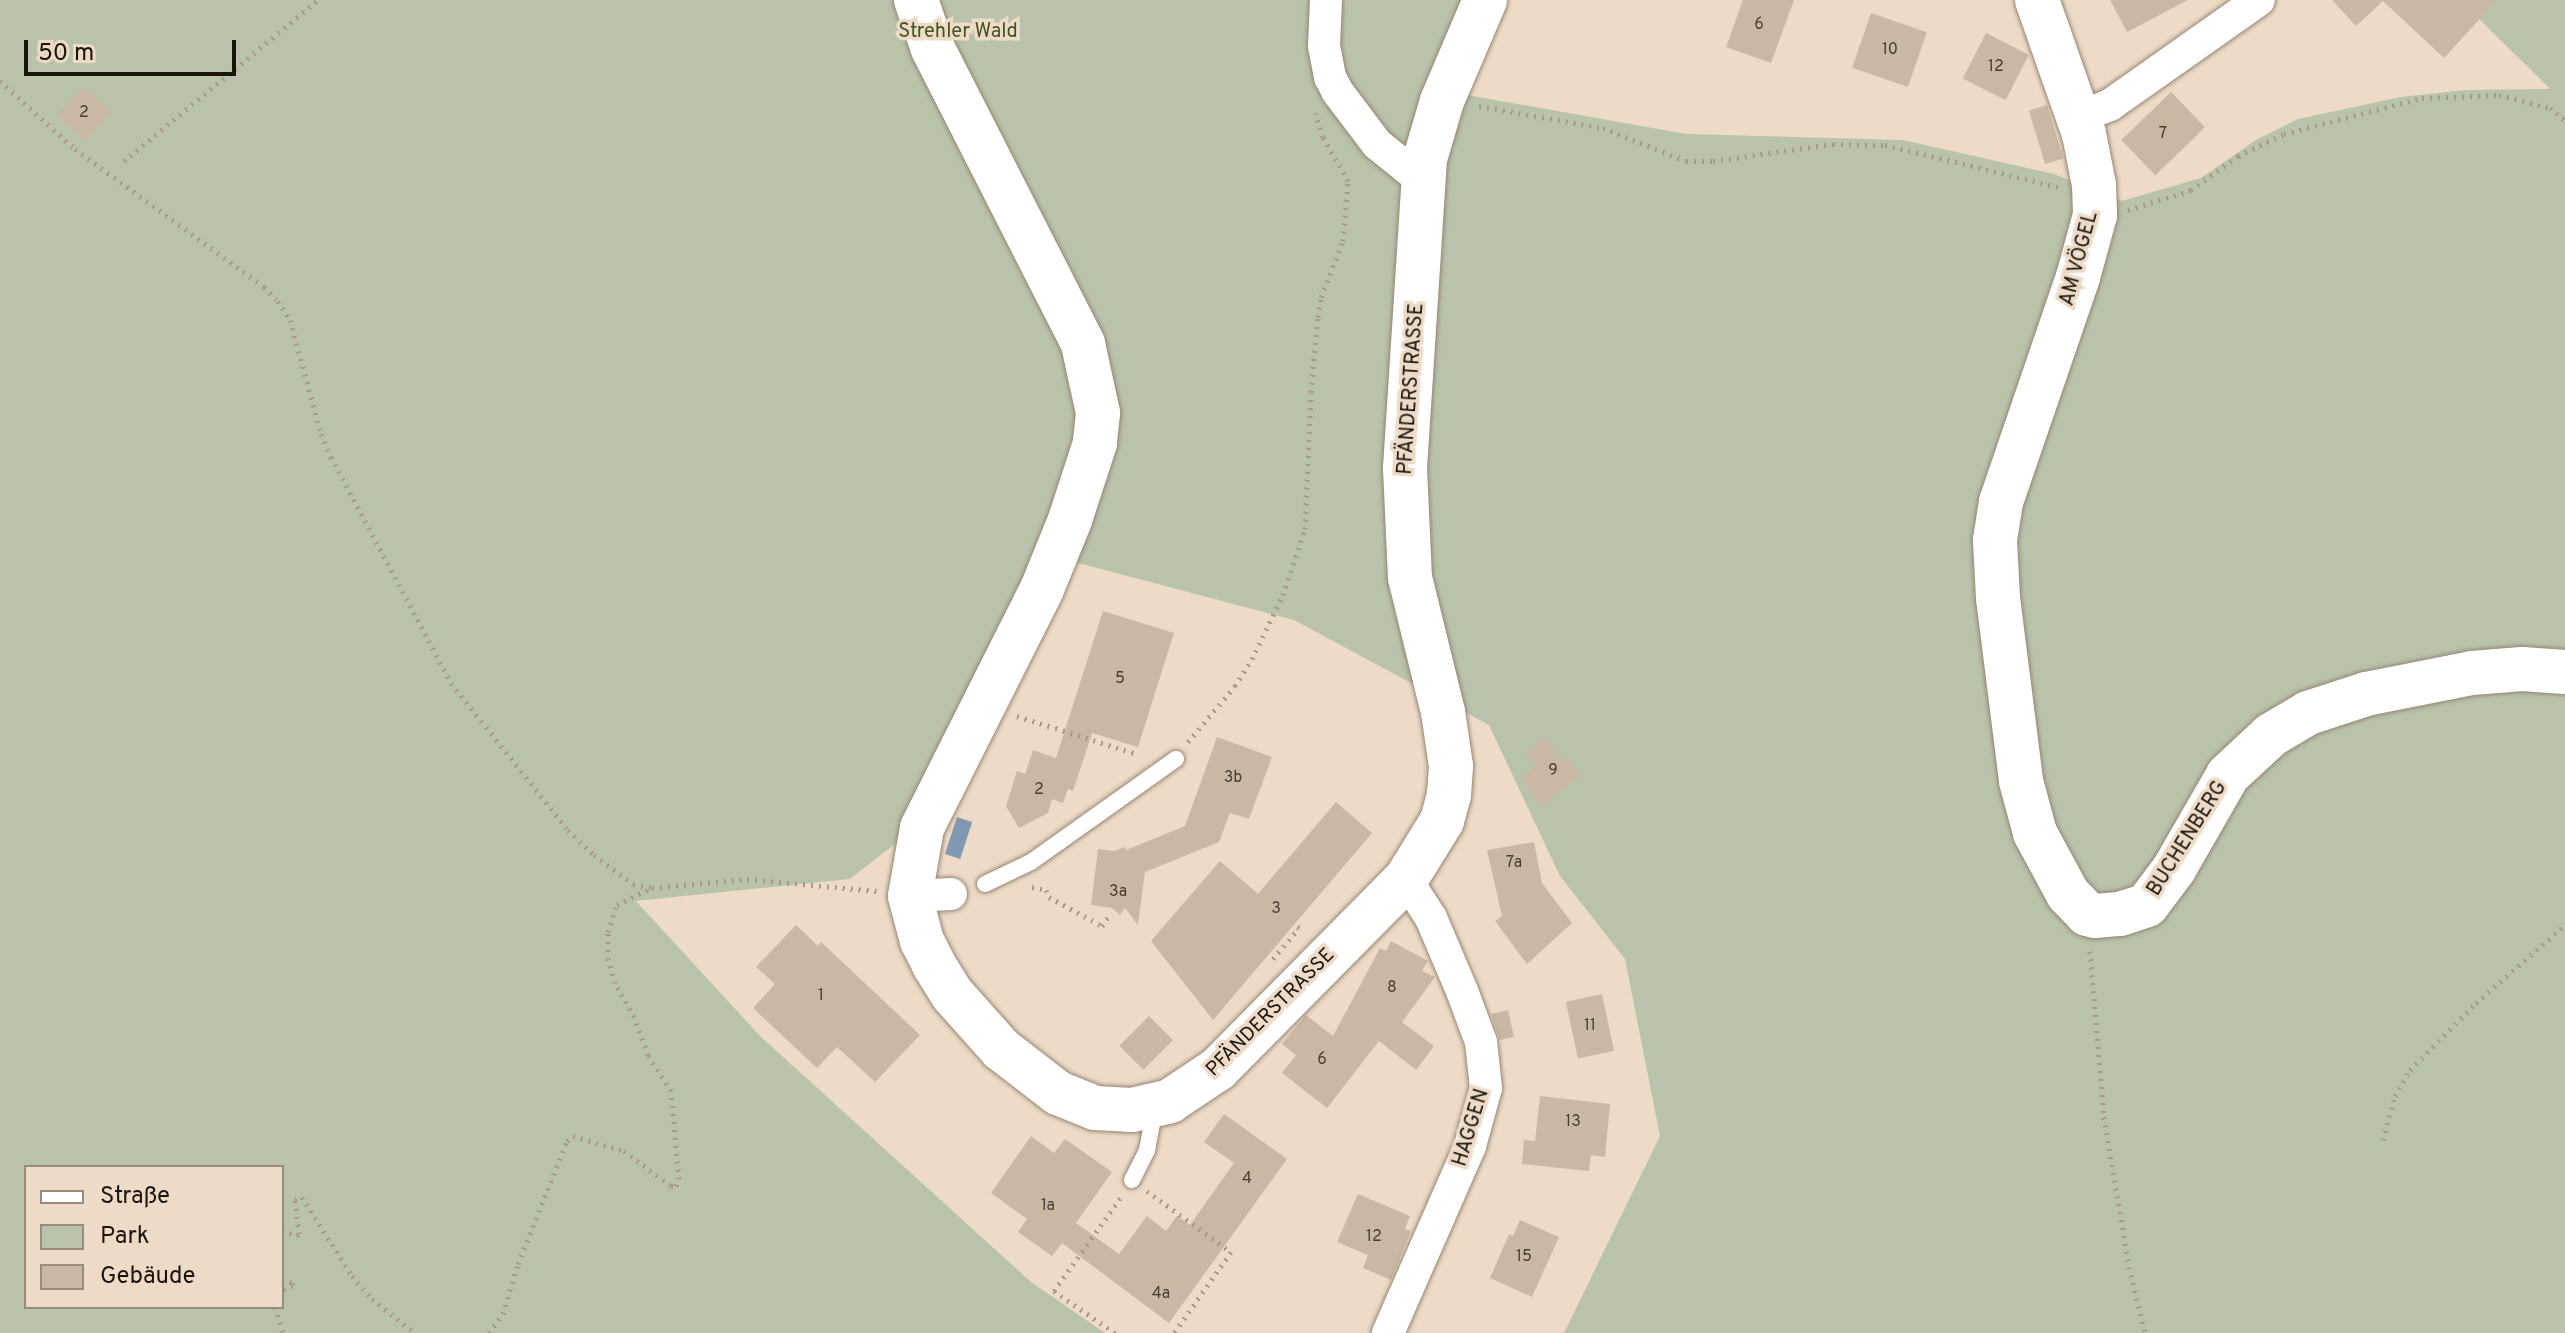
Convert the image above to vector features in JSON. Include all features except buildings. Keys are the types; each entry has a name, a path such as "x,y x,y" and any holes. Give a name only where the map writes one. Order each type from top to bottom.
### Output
{"street":[{"name":"PFÄNDERSTRASSE","path":"916,0 933,49 1083,344 1098,413 1095,443 1070,520 1042,589 922,828 931,895 922,941 952,994 1019,1066 1058,1093 1095,1108 1132,1110 1155,1106 1186,1092 1218,1069 1406,879 1442,821 1449,795 1451,766 1443,712 1410,578 1405,522 1423,181 1429,141 1442,101 1485,0"},
{"path":"1326,0 1324,46 1330,77 1337,91 1377,144 1423,181"},
{"name":"AM VÖGEL","path":"2037,0 2079,117 2095,207 2078,277 1997,521 1998,598 2027,811 2053,871 2087,914"},
{"path":"2079,117 2110,105 2259,0"},
{"name":"BUCHENBERG","path":"2087,914 2120,914 2147,905 2169,877 2228,775 2271,735 2308,713 2366,694 2472,673 2522,669 2565,672"},
{"name":"HAGGEN","path":"1388,1333 1470,1146 1486,1088 1481,1042 1462,991 1431,918 1406,879"}],"lane":[{"path":"985,884 1031,862 1176,759"},
{"path":"1132,1180 1147,1150 1155,1106"}],"path":[{"path":"124,161 318,0"},
{"path":"0,81 75,149 264,287 278,301 290,320 321,434 331,457 451,683 577,838 614,872 633,884 652,888 747,879 931,895"},
{"path":"1176,759 1252,659 1283,595 1305,529 1318,317 1321,297 1343,241 1348,181 1323,137 1315,111 1317,103 1337,91"},
{"path":"1442,101 1584,123 1686,161 1713,161 1833,144 1913,150 2095,207 2143,208 2191,190 2238,156 2284,134 2354,113 2422,98 2499,95 2550,108 2565,120"},
{"path":"982,705 1137,754"},
{"path":"1008,873 1027,887 1046,890 1049,897 1102,926 1111,913"},
{"path":"489,1333 503,1314 518,1264 567,1141 573,1136 624,1151 671,1186 676,1186 679,1179 671,1091 648,1055 634,1017 615,983 608,959 608,932 617,905 652,888"},
{"path":"2087,914 2104,1117 2129,1267 2145,1333"},
{"path":"2383,1140 2395,1096 2410,1070 2476,1003 2565,925"},
{"path":"1115,1333 1054,1291 1132,1180 1231,1252 1174,1333"},
{"path":"284,1231 299,1234 295,1200 302,1197 362,1288 387,1314 415,1333"},
{"path":"284,1280 293,1283 293,1286 284,1289"},
{"path":"276,1309 283,1333"}],"green space":[{"path":"0,0 903,0 1070,348 1083,434 1037,555 896,843 850,879 636,901 760,1036 1031,1282 1105,1333 0,1333"},
{"name":"Strehler Wald","path":"916,0 1472,0 1456,93 1686,134 1903,140 2054,174 2122,201 2201,178 2256,140 2298,119 2401,97 2465,90 2550,89 2460,0 2565,0 2565,1333 1564,1333 1660,1136 1625,959 1560,876 1489,725 1294,620 1067,560 1115,423"}],"water":[{"path":"957,817 972,822 960,859 945,854"}]}
